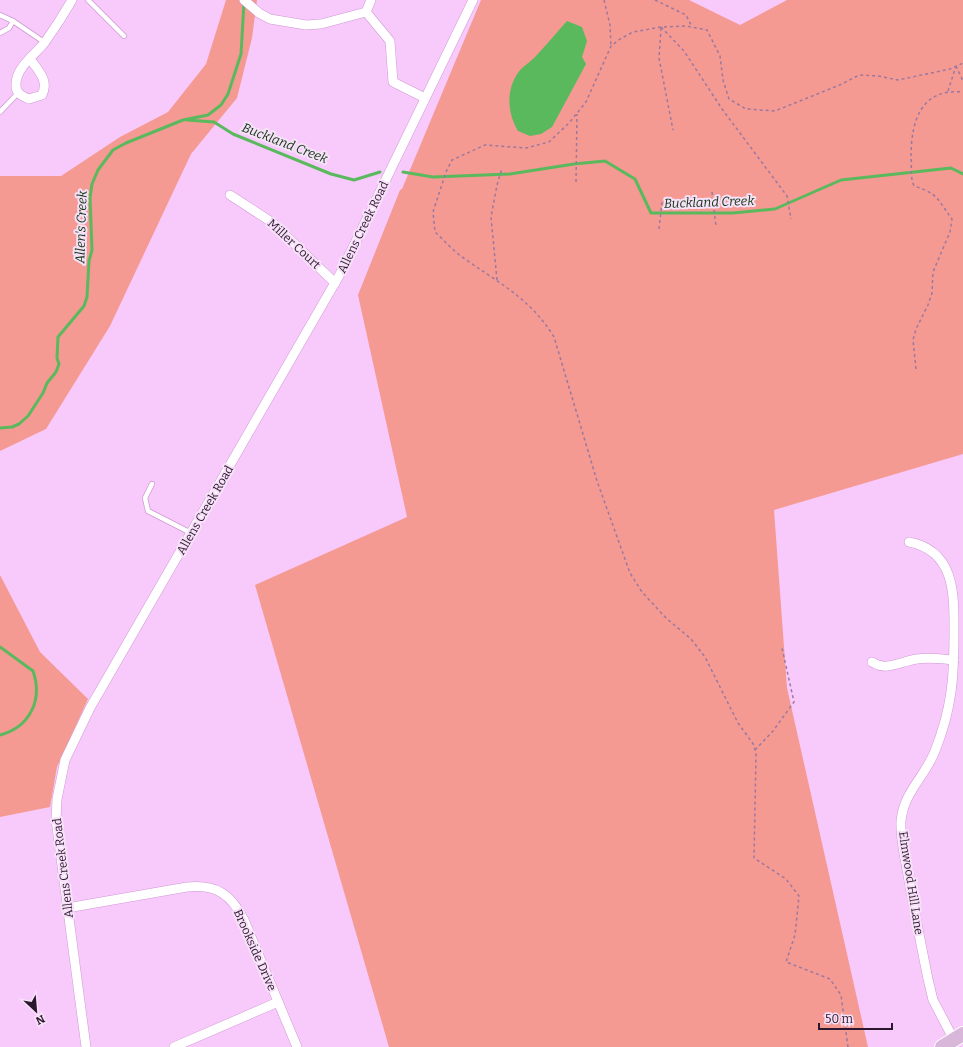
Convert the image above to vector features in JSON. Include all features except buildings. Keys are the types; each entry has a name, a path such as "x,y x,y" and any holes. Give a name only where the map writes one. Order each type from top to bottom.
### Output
{"main road":[{"path":"942,1047 959,1037"}],"street":[{"path":"30,59 43,78 45,88 42,95 29,99 18,93 15,83 19,72 44,42 72,0"},
{"path":"244,0 270,19 306,24 321,24 366,12"},
{"path":"366,12 371,0"},
{"name":"Allens Creek Road","path":"86,1047 56,820 57,798 65,760 90,708 335,283 473,0"},
{"path":"366,12 390,41 393,82 425,98"},
{"name":"Miller Court","path":"230,195 273,223 335,283"},
{"name":"Elmwood Hill Lane","path":"909,542 919,544 939,559 950,577 954,595 954,660 952,694 944,728 935,753 912,787 904,804 901,821 906,862 929,986 936,1005 959,1037"},
{"path":"872,662 881,667 892,666 916,659 954,660"},
{"name":"Brookside Drive","path":"67,908 187,887 199,886 218,890 227,896 240,911 297,1047"},
{"path":"174,1047 278,1002"}],"lane":[{"path":"88,0 124,36"},
{"path":"0,15 13,21 44,42"},
{"path":"0,33 9,28 13,21"},
{"path":"0,112 18,93"},
{"path":"152,484 145,498 148,511 191,533"}],"path":[{"path":"604,0 610,25 612,46"},
{"path":"655,0 686,14 692,27"},
{"path":"661,27 659,58 673,130"},
{"path":"661,27 684,51 722,109 787,196 791,219"},
{"path":"848,1047 841,995 830,980 786,962 794,936 799,896 786,879 754,858 756,755 754,745 738,723 705,657 691,639 666,618 642,592 630,573 597,481 554,337 544,320 532,307 497,280 464,259 435,232 433,212 446,172 452,160 485,145 526,148 549,142 570,123 586,102 612,46 620,39 633,32 661,27 692,27 707,30 720,56 723,80 729,99 746,110 775,111 842,84 859,75 878,76 898,80 919,77 963,63"},
{"path":"956,66 963,81"},
{"path":"948,91 956,66"},
{"path":"916,369 913,340 916,329 928,305 932,293 932,272 950,232 952,219 930,191 914,186 911,177 911,138 919,111 928,100 948,91 963,92"},
{"path":"576,182 575,156 577,113"},
{"path":"497,280 492,217 497,185 502,168"},
{"path":"712,192 716,227"},
{"path":"659,229 662,202"},
{"path":"755,750 773,731 794,702 782,648"}],"shaded area":[{"path":"226,0 257,0 252,38 237,98 191,154 110,326 46,429 0,451 0,176 61,176 120,137 168,112 206,64"},
{"path":"481,0 689,0 740,25 787,0 963,0 963,454 774,510 787,688 868,1047 389,1047 255,585 407,517 358,295 400,190 402,189"},
{"path":"567,21 582,27 587,41 582,57 586,64 552,127 541,134 530,136 518,131 511,115 510,98 513,82 522,68 536,56"},
{"path":"0,575 40,652 88,699 57,767 50,807 0,817"}],"waterway":[{"name":"Allen's Creek","path":"0,428 12,427 19,424 28,416 43,393 47,383 56,372 59,364 57,358 58,337 84,306 87,297 89,261 92,250 90,198 92,184 98,170 113,150 126,143 183,120 208,115 221,105 228,94 241,54 244,2"},
{"name":"Buckland Creek","path":"187,120 214,122 233,134 331,174 354,180 380,172"},
{"name":"Buckland Creek","path":"403,172 433,177 510,174 574,164 605,161 635,179 651,213 733,213 775,209 841,180 951,168 963,174"},
{"name":"Allen's Creek","path":"0,647 33,671 36,682 35,702 32,711 19,726 0,735"}]}
